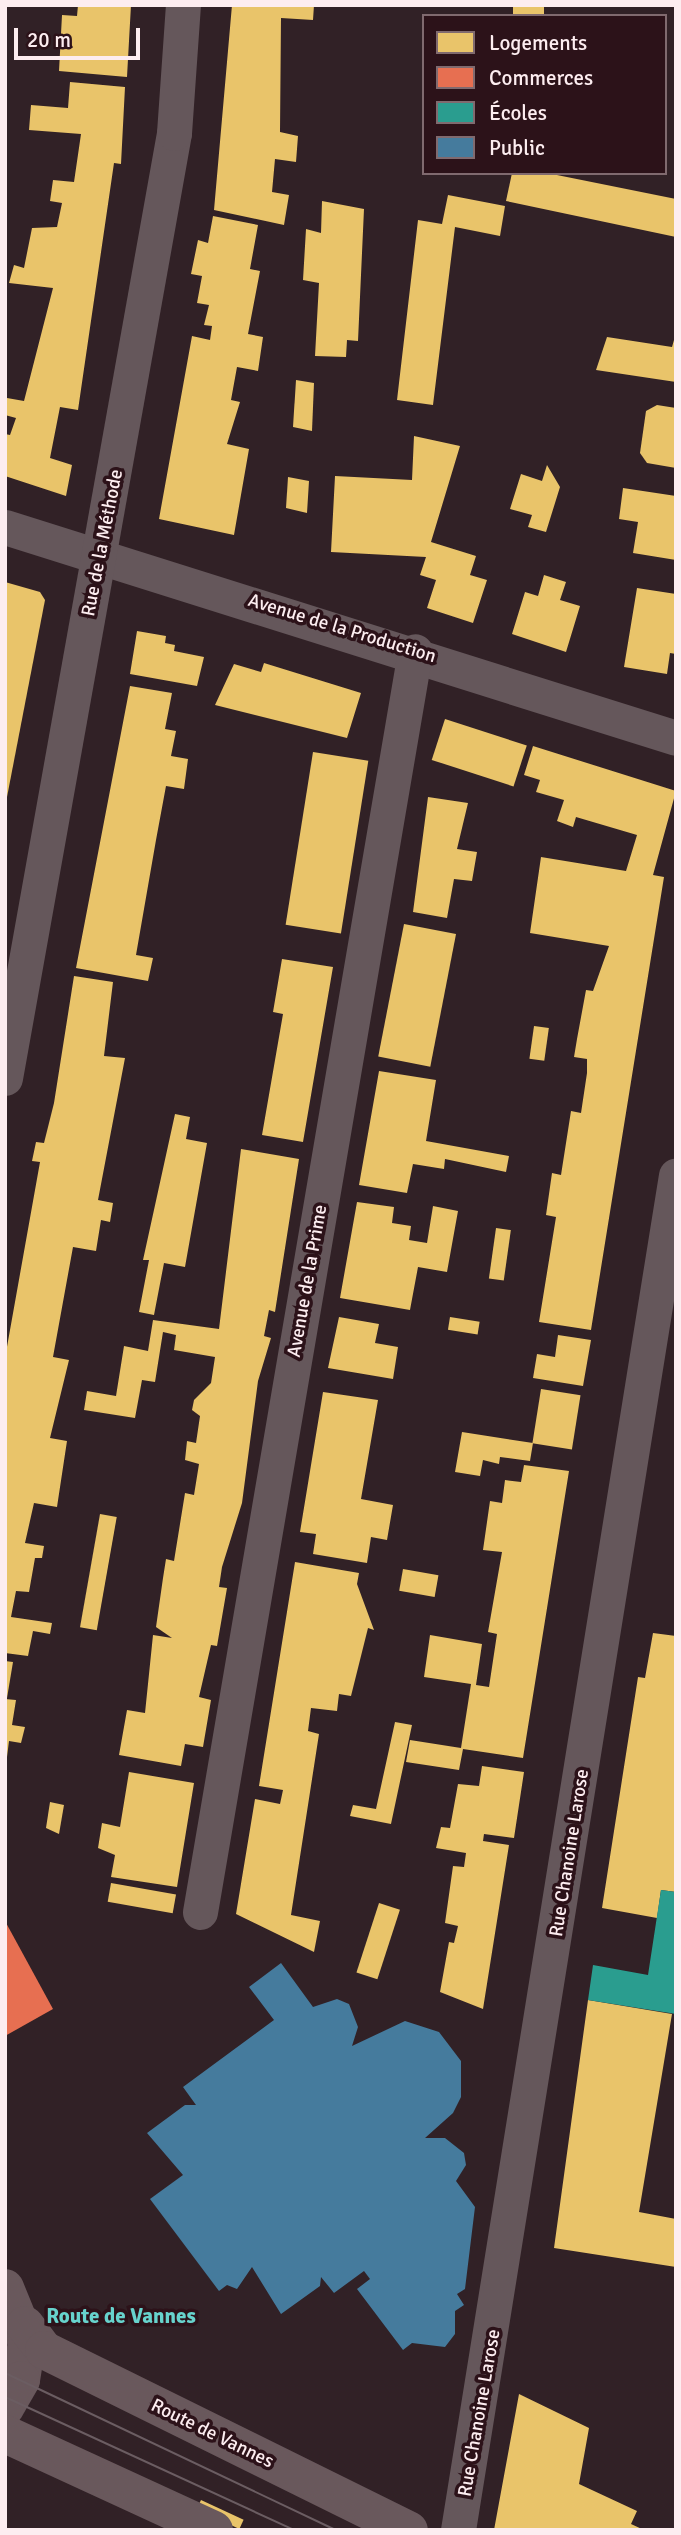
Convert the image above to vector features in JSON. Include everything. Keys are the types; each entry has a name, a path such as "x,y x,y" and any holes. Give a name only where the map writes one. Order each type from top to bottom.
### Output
{"main road":[{"path":"5,2288 24,2325 27,2359 5,2408"},
{"name":"Route de Vannes","path":"24,2325 53,2355 409,2530"},
{"path":"5,2434 214,2530"}],"street":[{"name":"Rue de la Méthode","path":"5,1078 101,556 174,132 183,5"},
{"name":"Avenue de la Production","path":"5,527 415,651 676,738"},
{"name":"Avenue de la Prime","path":"200,1912 415,651"},
{"name":"Rue Chanoine Larose","path":"458,2530 670,1257 676,1175"}],"building: Logements":[{"path":"78,5 131,5 127,77 59,71 62,15 77,16"},
{"path":"232,5 314,5 313,20 281,18 280,132 298,136 296,162 275,159 272,192 289,195 284,225 214,210"},
{"path":"513,5 544,5 544,14 513,14"},
{"path":"70,82 125,87 121,164 114,163 78,410 60,407 50,458 72,465 66,496 5,476 5,434 10,435 16,418 5,415 5,404 7,398 24,401 53,288 9,283 14,265 24,268 32,228 57,227 62,203 50,201 53,180 74,182 81,134 29,130 31,105 68,108"},
{"path":"512,175 557,175 676,199 676,237 506,201"},
{"path":"448,195 505,206 500,236 455,227 433,405 397,400 418,220 442,224"},
{"path":"322,201 364,209 358,341 347,340 346,357 315,356 319,283 303,280 306,229 321,233"},
{"path":"213,216 258,225 250,269 260,271 248,334 263,337 258,371 237,367 231,400 240,402 227,444 249,449 234,535 159,519 192,336 210,340 212,326 204,325 209,305 197,303 202,276 191,274 198,240 208,243"},
{"path":"676,333 676,382 596,370 607,337 672,347"},
{"path":"296,380 314,383 312,431 293,427"},
{"path":"657,405 676,408 676,468 647,463 640,453 646,411"},
{"path":"414,436 460,446 431,542 476,556 470,575 487,580 473,623 427,608 436,580 420,575 426,557 331,552 335,476 412,480"},
{"path":"547,465 560,487 546,532 528,527 532,515 510,509 521,474 542,481"},
{"path":"288,477 309,481 307,513 286,508"},
{"path":"623,488 676,496 676,560 633,553 638,522 619,519"},
{"path":"544,575 566,582 560,600 580,606 566,652 512,634 525,592 538,596"},
{"path":"5,582 40,592 45,600 7,797"},
{"path":"637,588 676,594 676,654 670,653 667,674 624,667"},
{"path":"137,631 166,636 165,643 175,645 174,651 204,657 197,686 130,674"},
{"path":"264,663 361,693 347,738 215,705 234,664 261,672"},
{"path":"130,686 172,693 165,729 176,731 171,756 188,759 184,789 166,786 156,840 136,955 153,958 148,981 76,968"},
{"path":"445,719 527,746 514,786 432,760"},
{"path":"533,746 676,791 653,875 664,877 591,1330 539,1322 556,1217 546,1215 552,1173 561,1175 571,1111 581,1113 587,1073 587,1059 574,1057 586,990 593,991 609,946 530,933 541,857 626,871 637,835 576,817 573,827 557,821 564,800 536,792 540,780 524,775"},
{"path":"313,752 368,761 341,934 286,925"},
{"path":"428,797 468,803 457,849 477,852 472,881 454,879 447,918 413,912"},
{"path":"404,924 456,934 430,1067 378,1057"},
{"path":"282,959 333,967 303,1142 262,1135 283,1014 273,1012"},
{"path":"74,976 113,982 104,1056 125,1058 98,1200 113,1203 110,1222 101,1220 96,1251 73,1247 53,1357 69,1360 50,1438 67,1441 57,1507 34,1503 25,1543 44,1546 42,1558 35,1558 29,1592 16,1591 11,1617 52,1623 50,1634 33,1631 28,1656 5,1653 5,1358 40,1162 32,1161 36,1142 44,1143 54,1103"},
{"path":"534,1026 549,1028 544,1061 529,1059"},
{"path":"379,1071 436,1080 426,1141 509,1156 506,1172 445,1159 444,1169 413,1164 407,1193 359,1185"},
{"path":"175,1114 190,1117 186,1139 207,1143 185,1267 164,1263 154,1315 139,1312 149,1260 143,1260"},
{"path":"241,1149 299,1159 275,1312 269,1310 264,1336 271,1338 258,1381 242,1503 222,1567 219,1587 227,1588 217,1646 211,1645 199,1697 211,1700 203,1747 185,1744 181,1766 119,1755 127,1710 145,1713 153,1635 172,1638 156,1627 163,1578 166,1559 174,1561 185,1493 194,1495 199,1464 185,1460 187,1441 196,1443 200,1416 192,1410 194,1400 211,1383 215,1357 174,1350 176,1335 163,1332 155,1382 142,1380 135,1418 84,1410 87,1391 116,1396 124,1346 148,1351 153,1320 219,1329"},
{"path":"357,1202 394,1207 392,1223 411,1226 409,1240 427,1243 433,1206 458,1211 447,1272 418,1267 410,1310 340,1298"},
{"path":"496,1228 511,1230 504,1281 489,1279"},
{"path":"339,1317 379,1324 375,1343 398,1347 393,1379 328,1368"},
{"path":"450,1317 480,1322 478,1335 448,1330"},
{"path":"558,1335 591,1340 583,1386 533,1378 537,1354 555,1357"},
{"path":"541,1389 581,1395 572,1450 532,1443"},
{"path":"323,1392 378,1400 361,1499 393,1505 387,1540 371,1537 367,1563 313,1554 316,1534 300,1532"},
{"path":"462,1432 533,1443 530,1461 500,1457 499,1464 483,1460 480,1476 455,1472"},
{"path":"524,1465 569,1471 523,1758 463,1749 459,1770 406,1762 410,1740 461,1748 471,1684 424,1677 430,1635 482,1644 476,1685 489,1687 497,1634 488,1632 502,1552 483,1550 490,1501 502,1503 505,1480 521,1482"},
{"path":"100,1514 117,1517 97,1630 80,1627"},
{"path":"295,1562 359,1573 357,1584 374,1630 368,1628 351,1696 339,1694 337,1711 311,1708 308,1731 319,1734 291,1915 320,1921 314,1952 236,1914 255,1799 280,1804 283,1790 259,1786"},
{"path":"403,1569 438,1575 435,1597 399,1591"},
{"path":"653,1633 676,1636 676,1892 661,1890 657,1918 602,1908 638,1677 645,1678"},
{"path":"5,1661 13,1662 7,1698 5,1698"},
{"path":"5,1699 16,1700 12,1725 25,1727 21,1743 9,1741 7,1757"},
{"path":"395,1722 412,1725 391,1824 350,1816 353,1805 376,1809"},
{"path":"482,1766 524,1772 514,1838 484,1834 483,1841 509,1845 483,2009 440,1992 449,1942 454,1943 458,1926 445,1923 453,1866 464,1867 466,1853 436,1848 441,1827 450,1828 458,1784 479,1786"},
{"path":"129,1772 194,1783 177,1887 111,1877 115,1855 98,1848 102,1823 120,1827"},
{"path":"50,1802 64,1805 59,1834 46,1828"},
{"path":"111,1883 176,1894 173,1913 108,1902"},
{"path":"379,1903 400,1910 377,1979 356,1972"},
{"path":"588,2000 672,2014 639,2212 676,2219 676,2267 554,2248"},
{"path":"519,2394 589,2428 579,2484 637,2511 631,2524 644,2530 494,2530"},
{"path":"201,2500 244,2520 239,2529 197,2509"}],"building: Commerces":[{"path":"5,1921 53,2009 5,2036"}],"building: Écoles":[{"path":"661,1890 676,1892 676,2014 588,2000 593,1965 648,1975"}],"building: Public":[{"path":"281,1963 313,2007 337,1999 349,2004 358,2027 352,2046 405,2021 439,2032 461,2061 461,2097 453,2113 425,2138 445,2138 464,2153 466,2165 456,2181 475,2207 465,2289 457,2294 464,2305 455,2311 455,2334 445,2347 412,2343 403,2350 357,2289 370,2279 364,2271 334,2293 321,2277 320,2286 281,2314 252,2267 237,2289 227,2285 219,2291 150,2199 183,2175 147,2133 185,2105 196,2105 183,2087 274,2020 249,1987"}],"tram line":[{"path":"5,2373 336,2530"},
{"path":"5,2397 294,2530"}],"district":[{"name":"Route de Vannes","path":"121,2316"}]}
